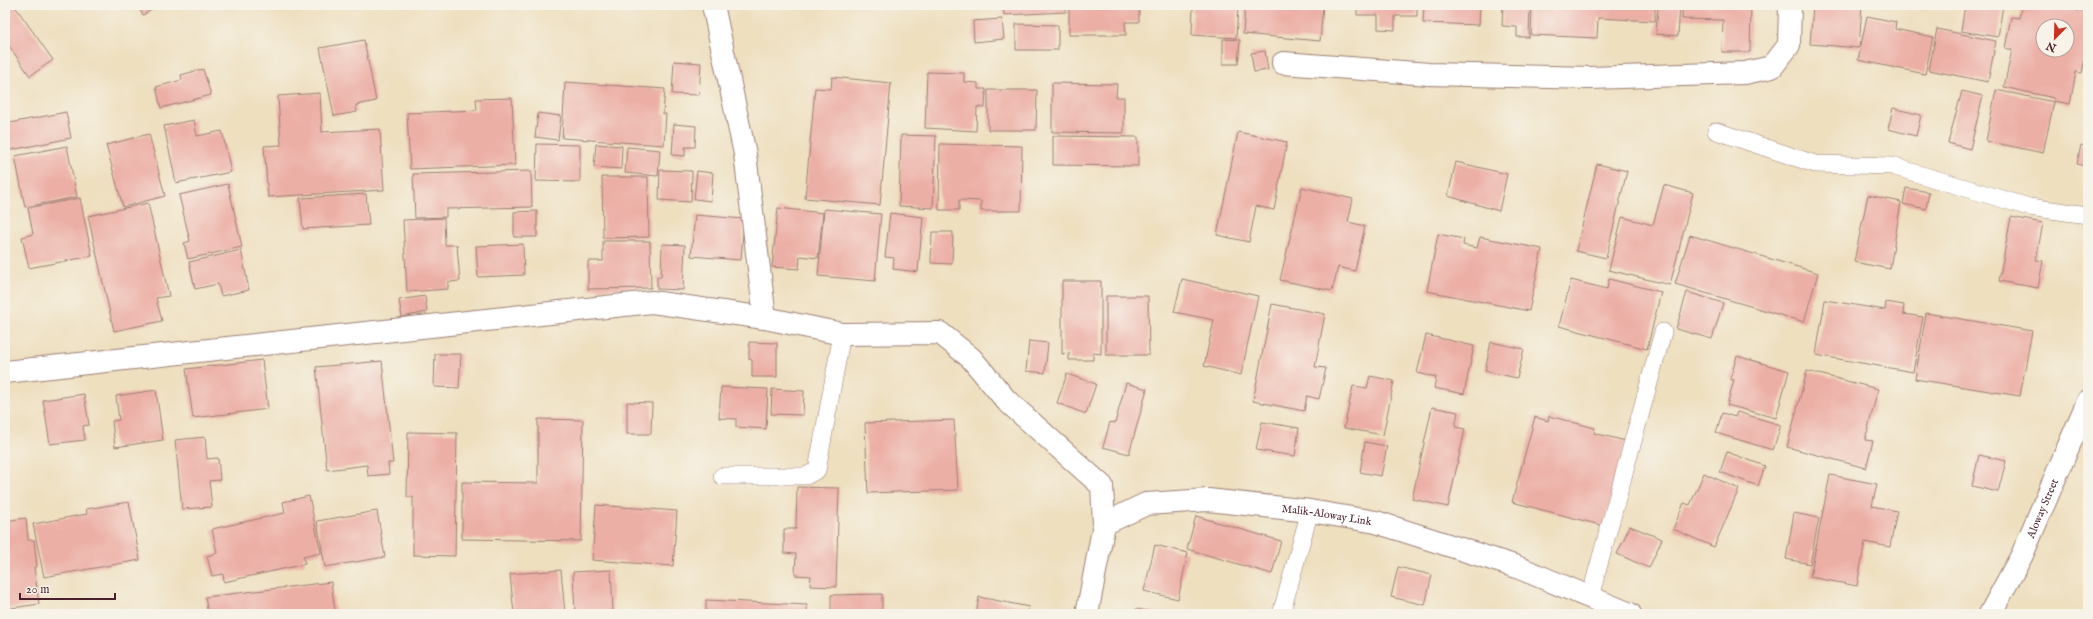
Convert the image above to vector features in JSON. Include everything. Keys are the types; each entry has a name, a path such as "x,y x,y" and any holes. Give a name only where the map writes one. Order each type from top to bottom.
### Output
{"street":[{"path":"713,5 745,154 765,318"},
{"path":"1283,63 1429,74 1590,78 1745,73 1772,67 1788,44 1790,5"},
{"path":"5,372 652,302 765,318 842,334 940,333 971,358 1006,400 1102,486 1104,524 1087,614"},
{"name":"Aloway Street","path":"1990,614 2022,555 2088,401"},
{"name":"Malik-Aloway Link","path":"1104,524 1146,504 1208,500 1310,511 1376,522 1517,567 1630,614"}],"lane":[{"path":"1716,131 1815,164 1892,166 2029,207 2088,215"},
{"path":"1590,597 1663,332"},
{"path":"722,476 806,476 817,470 842,334"},
{"path":"1281,614 1310,511"}],"building":[{"path":"14,5 53,60 30,76 5,40 5,11"},
{"path":"137,5 160,5 143,15"},
{"path":"1003,5 1065,5 1066,12 1004,15"},
{"path":"1069,5 1139,5 1139,22 1125,22 1126,35 1069,35"},
{"path":"1193,5 1242,5 1242,8 1238,8 1236,38 1192,35"},
{"path":"1245,5 1323,5 1320,41 1243,34"},
{"path":"1357,5 1417,5 1417,16 1395,16 1395,30 1378,29 1378,15 1357,15"},
{"path":"1424,5 1480,5 1479,25 1423,23"},
{"path":"1503,5 1530,5 1529,37 1517,37 1517,27 1502,26"},
{"path":"1532,5 1598,5 1599,10 1599,5 1655,5 1655,21 1598,18 1597,38 1531,35"},
{"path":"1658,5 1680,5 1678,36 1656,34"},
{"path":"1682,5 1751,5 1750,52 1722,52 1723,20 1682,19"},
{"path":"1813,5 1862,5 1859,48 1810,44"},
{"path":"1965,5 2003,5 1998,37 1961,31"},
{"path":"2022,5 2052,5 2088,13 2085,30 2088,31 2088,44 2082,73 2076,72 2070,104 2054,101 2054,98 2004,87 2012,50 2005,48 2011,17 2019,18"},
{"path":"1867,16 1896,22 1895,29 1933,37 1925,74 1858,60"},
{"path":"1002,19 1004,39 974,42 973,21"},
{"path":"1016,24 1058,25 1058,50 1016,50"},
{"path":"1937,29 1996,41 1988,82 1929,70"},
{"path":"1223,39 1240,40 1238,64 1223,64"},
{"path":"364,40 376,101 356,105 357,112 334,116 320,48"},
{"path":"1265,51 1268,70 1254,72 1251,53"},
{"path":"674,61 701,63 699,95 672,94"},
{"path":"203,69 211,95 161,108 156,87 182,80 181,75"},
{"path":"927,72 964,73 964,82 978,83 978,89 986,89 985,108 977,107 976,131 925,128"},
{"path":"832,77 891,83 880,205 805,198 815,88 831,89"},
{"path":"565,82 665,89 663,114 666,114 664,145 562,138"},
{"path":"1052,83 1117,84 1116,97 1124,97 1124,133 1052,132"},
{"path":"988,90 1037,90 1036,130 988,130"},
{"path":"1996,90 2054,102 2043,153 1986,141"},
{"path":"1962,91 1983,96 1970,149 1948,143"},
{"path":"320,93 322,132 380,129 384,190 268,197 264,146 281,145 278,96"},
{"path":"512,98 515,165 410,169 407,113 477,110 476,99"},
{"path":"1893,108 1921,115 1916,136 1888,129"},
{"path":"66,112 71,138 6,151 5,124"},
{"path":"538,113 561,116 558,140 535,137"},
{"path":"194,120 197,136 222,131 231,172 176,183 164,126"},
{"path":"674,124 696,126 695,147 685,147 685,156 672,155"},
{"path":"1238,132 1287,142 1274,210 1256,206 1249,242 1217,235"},
{"path":"149,134 165,196 123,207 106,145"},
{"path":"901,135 936,136 933,208 899,206"},
{"path":"1053,136 1138,137 1138,166 1053,165"},
{"path":"537,144 580,145 580,182 536,181"},
{"path":"596,144 622,146 621,169 594,167"},
{"path":"940,144 1022,146 1021,211 981,211 981,201 959,200 959,210 939,210"},
{"path":"2081,145 2088,147 2088,167 2077,164"},
{"path":"67,146 77,197 25,207 15,156"},
{"path":"627,147 660,150 658,176 625,173"},
{"path":"1456,162 1507,174 1499,211 1448,196"},
{"path":"1597,164 1627,171 1606,258 1576,251"},
{"path":"660,170 692,171 691,202 659,200"},
{"path":"531,171 532,207 446,209 446,217 415,218 413,174"},
{"path":"697,171 713,173 711,201 694,199"},
{"path":"602,177 648,177 649,237 603,238"},
{"path":"228,184 242,247 188,259 184,243 190,241 179,195"},
{"path":"1664,185 1693,193 1670,285 1609,270 1622,217 1653,225"},
{"path":"1302,187 1353,199 1348,222 1365,226 1355,271 1338,267 1332,291 1280,280"},
{"path":"1906,188 1929,192 1926,209 1903,204"},
{"path":"366,194 369,225 303,229 300,198"},
{"path":"1868,195 1901,202 1890,269 1854,262"},
{"path":"80,198 92,256 29,268 22,237 33,234 28,208"},
{"path":"148,203 169,296 156,298 162,321 114,331 88,216"},
{"path":"778,208 823,213 818,258 800,256 799,269 772,267"},
{"path":"824,209 881,214 875,281 818,276"},
{"path":"537,211 537,237 514,237 514,212"},
{"path":"890,213 923,217 918,272 893,269 894,258 885,257"},
{"path":"695,215 744,219 741,260 691,256"},
{"path":"2011,217 2043,223 2036,260 2043,261 2038,288 1999,281"},
{"path":"444,218 445,245 457,245 460,281 448,282 448,289 407,292 403,220"},
{"path":"932,232 953,232 952,264 931,263"},
{"path":"1438,234 1464,239 1463,245 1477,248 1480,237 1542,249 1529,311 1427,291"},
{"path":"1690,235 1818,273 1804,322 1675,284"},
{"path":"603,241 650,241 651,288 588,289 588,261 603,261"},
{"path":"523,244 524,275 478,277 476,246"},
{"path":"662,244 685,245 683,290 657,289 657,277 661,277"},
{"path":"241,250 249,290 221,296 218,284 195,289 189,262"},
{"path":"1182,279 1258,296 1241,375 1204,366 1214,320 1174,312"},
{"path":"1609,279 1661,292 1647,349 1559,326 1571,280 1607,289"},
{"path":"1062,281 1101,281 1101,354 1093,353 1093,360 1069,360 1069,353 1062,354"},
{"path":"1687,292 1723,303 1712,339 1676,329"},
{"path":"425,296 427,312 402,317 399,300"},
{"path":"1106,296 1148,296 1149,355 1106,355"},
{"path":"1825,300 1885,310 1886,302 1904,305 1903,314 1923,317 1913,372 1816,355"},
{"path":"1272,304 1325,314 1315,367 1326,368 1319,399 1307,396 1304,411 1253,401"},
{"path":"1926,313 2032,331 2020,396 1915,379"},
{"path":"1426,335 1474,346 1464,394 1434,388 1436,377 1417,373"},
{"path":"1029,341 1048,343 1045,373 1026,371"},
{"path":"749,342 777,343 777,377 752,377 752,360 749,359"},
{"path":"1491,342 1524,349 1517,378 1485,371"},
{"path":"435,354 461,354 459,388 434,387"},
{"path":"1737,356 1789,371 1776,418 1727,405 1734,380 1730,379"},
{"path":"262,360 268,409 193,418 186,369"},
{"path":"382,361 393,463 388,463 389,474 368,476 367,465 327,470 316,367"},
{"path":"1807,371 1878,389 1865,440 1873,441 1866,468 1787,447"},
{"path":"1067,374 1096,384 1086,414 1057,403"},
{"path":"1370,376 1394,381 1383,435 1344,428 1353,386 1367,388"},
{"path":"1126,383 1147,389 1129,454 1103,447 1110,422 1115,423"},
{"path":"721,387 768,389 766,429 736,427 736,419 719,418"},
{"path":"772,389 804,391 803,415 771,414"},
{"path":"156,390 163,440 115,447 112,421 119,420 116,396"},
{"path":"84,394 89,425 83,426 85,440 50,444 43,400"},
{"path":"627,402 652,403 651,434 627,434"},
{"path":"1432,407 1458,412 1455,427 1465,429 1448,507 1412,499"},
{"path":"1737,412 1781,425 1773,450 1716,433 1722,413 1735,417"},
{"path":"1549,416 1595,428 1594,433 1626,441 1604,526 1512,502 1535,417 1548,421"},
{"path":"538,419 583,420 581,541 462,539 462,482 538,483"},
{"path":"954,420 958,490 868,493 865,423"},
{"path":"1262,422 1299,428 1295,456 1256,450"},
{"path":"408,432 457,433 455,556 413,555 413,497 407,497"},
{"path":"205,437 207,459 218,458 220,480 209,481 212,507 182,509 175,440"},
{"path":"1365,442 1387,446 1381,476 1360,472"},
{"path":"1727,452 1765,466 1758,486 1720,472"},
{"path":"1979,455 2006,461 1998,492 1972,486"},
{"path":"1704,473 1739,489 1714,547 1673,529 1684,503 1690,505"},
{"path":"1830,475 1877,484 1872,506 1897,511 1890,547 1865,542 1857,586 1810,577"},
{"path":"797,487 839,488 836,587 810,586 811,576 795,575 796,554 784,553 784,529 796,529"},
{"path":"309,496 321,553 303,557 305,564 224,582 223,574 212,576 207,556 217,553 212,529 285,513 283,502"},
{"path":"129,502 140,560 44,577 33,524 87,514 86,509"},
{"path":"596,505 677,511 673,566 592,560"},
{"path":"377,511 385,557 325,567 317,521"},
{"path":"1794,513 1819,518 1810,564 1786,559"},
{"path":"1196,516 1281,541 1272,574 1187,549"},
{"path":"26,518 28,540 34,540 37,567 34,567 39,604 5,609 5,521"},
{"path":"1630,526 1662,539 1649,568 1617,554"},
{"path":"1155,545 1188,553 1178,599 1144,591"},
{"path":"1398,567 1432,575 1425,605 1391,597"},
{"path":"561,570 565,614 514,614 510,574"},
{"path":"611,570 613,611 606,612 606,614 575,614 573,572"},
{"path":"331,582 335,611 325,612 325,614 208,614 205,597"},
{"path":"882,594 882,614 831,614 831,595"},
{"path":"979,597 1029,607 1027,614 976,614"},
{"path":"706,600 807,605 807,614 706,614"},
{"path":"1136,609 1159,613 1135,614"}]}
